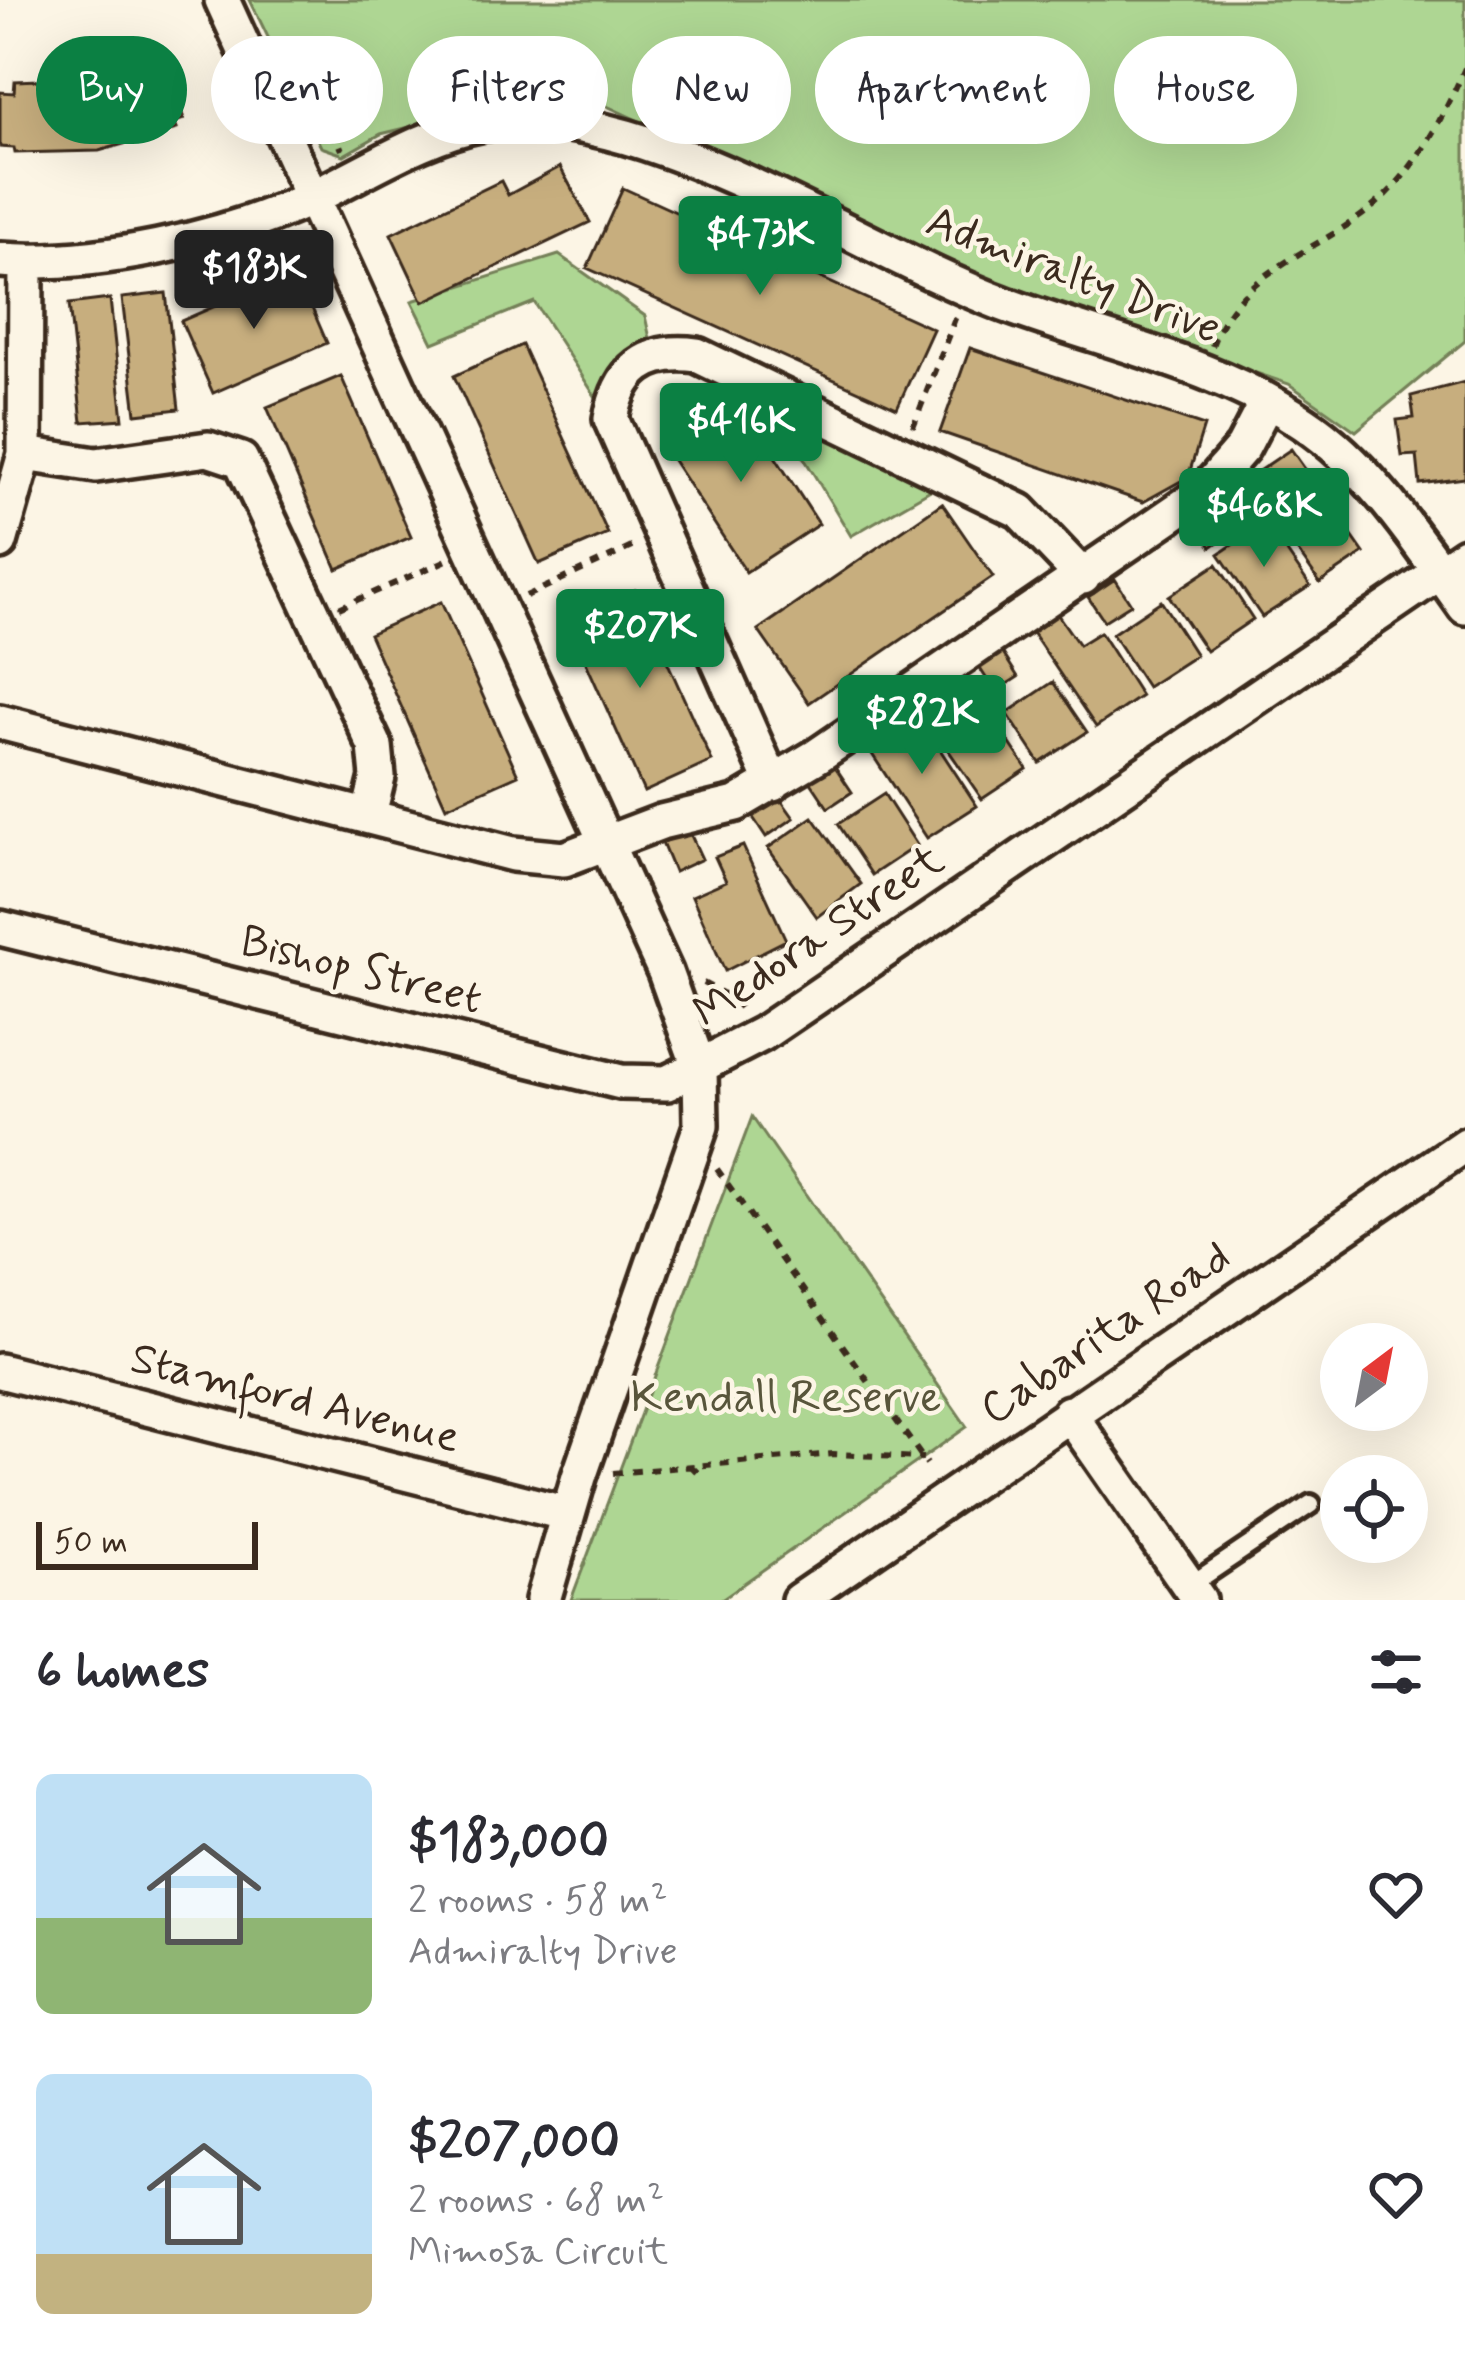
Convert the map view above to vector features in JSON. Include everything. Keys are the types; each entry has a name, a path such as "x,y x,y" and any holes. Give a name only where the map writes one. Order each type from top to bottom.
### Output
{"street":[{"path":"222,0 686,1021 700,1069 697,1140 579,1477 542,1600"},
{"name":"Admiralty Drive","path":"13,261 255,224 443,136 482,123 549,121 640,142 966,289 1203,372 1267,401 1336,446 1453,564 1465,607"},
{"path":"0,542 25,454 13,261"},
{"path":"773,784 611,419 617,388 649,356 698,355 902,458 1020,511 1083,577"},
{"path":"0,722 543,860 606,846 661,821 736,804 773,784 1083,577 1204,492 1243,448 1267,401"},
{"path":"25,454 96,465 208,448 241,460 375,746 378,777 369,814"},
{"name":"Medora Street","path":"700,1069 762,1034 1453,564"},
{"name":"Bishop Street","path":"0,928 621,1082 667,1083 700,1069"},
{"name":"Cabarita Road","path":"799,1600 1465,1145"},
{"name":"Stamford Avenue","path":"0,1371 568,1514"},
{"path":"1069,1413 1194,1593"}],"lane":[{"path":"1194,1593 1311,1504"}],"path":[{"path":"1203,372 1215,337 1238,300 1268,272 1385,195 1430,136 1465,68"},
{"path":"902,458 966,289"},
{"path":"525,596 659,535"},
{"path":"325,614 471,549"},
{"path":"579,1477 833,1454 925,1461 697,1140"},
{"path":"692,1466 700,1475"}],"green space":[{"path":"250,0 1465,0 1465,341 1356,431 1289,384 1000,288 689,144 791,144 791,36 632,36 632,118 608,107 608,36 407,36 407,128 383,134 383,36 267,36"},
{"path":"320,144 363,144 344,155"},
{"path":"559,255 645,316 651,343 599,402 534,302 433,343 412,301"},
{"path":"778,415 934,488 851,536"},
{"name":"Kendall Reserve","path":"752,1117 967,1427 720,1600 571,1600"}],"building":[{"path":"36,80 36,144 124,144 99,151 15,153 14,148 0,147 0,92 14,93 15,81"},
{"path":"560,167 590,222 423,302 391,234 501,181 508,195"},
{"path":"623,188 933,329 897,408 587,268"},
{"path":"296,271 327,343 213,393 181,321"},
{"path":"166,293 179,409 136,414 122,298"},
{"path":"110,299 123,419 82,422 69,304"},
{"path":"522,345 608,534 539,564 454,376"},
{"path":"970,348 1204,426 1188,477 1143,502 940,432"},
{"path":"341,376 411,537 337,569 267,407"},
{"path":"1465,382 1465,478 1420,484 1417,455 1402,456 1397,420 1414,418 1411,396"},
{"path":"737,398 819,524 746,572 663,445"},
{"path":"1291,449 1364,553 1320,583 1247,479"},
{"path":"942,503 993,577 809,703 758,630"},
{"path":"1221,503 1238,528 1211,547 1194,522"},
{"path":"1266,522 1310,586 1262,617 1219,554"},
{"path":"1217,564 1253,619 1206,651 1169,596"},
{"path":"1115,579 1131,604 1104,621 1088,597"},
{"path":"635,590 712,761 644,792 567,620"},
{"path":"1161,601 1196,655 1147,687 1112,634"},
{"path":"441,602 518,775 446,807 369,634"},
{"path":"1058,615 1079,645 1100,632 1141,696 1096,727 1031,631"},
{"path":"1002,652 1018,677 995,692 979,667"},
{"path":"1053,682 1087,732 1040,763 1007,713"},
{"path":"943,690 961,717 983,703 1027,769 982,799 918,706"},
{"path":"918,716 977,806 927,838 868,748"},
{"path":"834,765 852,792 828,808 810,781"},
{"path":"884,794 917,845 872,875 838,824"},
{"path":"779,797 794,818 766,837 752,816"},
{"path":"813,817 861,884 817,917 768,848"},
{"path":"689,831 702,859 674,872 662,843"},
{"path":"743,846 786,940 725,971 692,896 726,881 715,857"}]}
